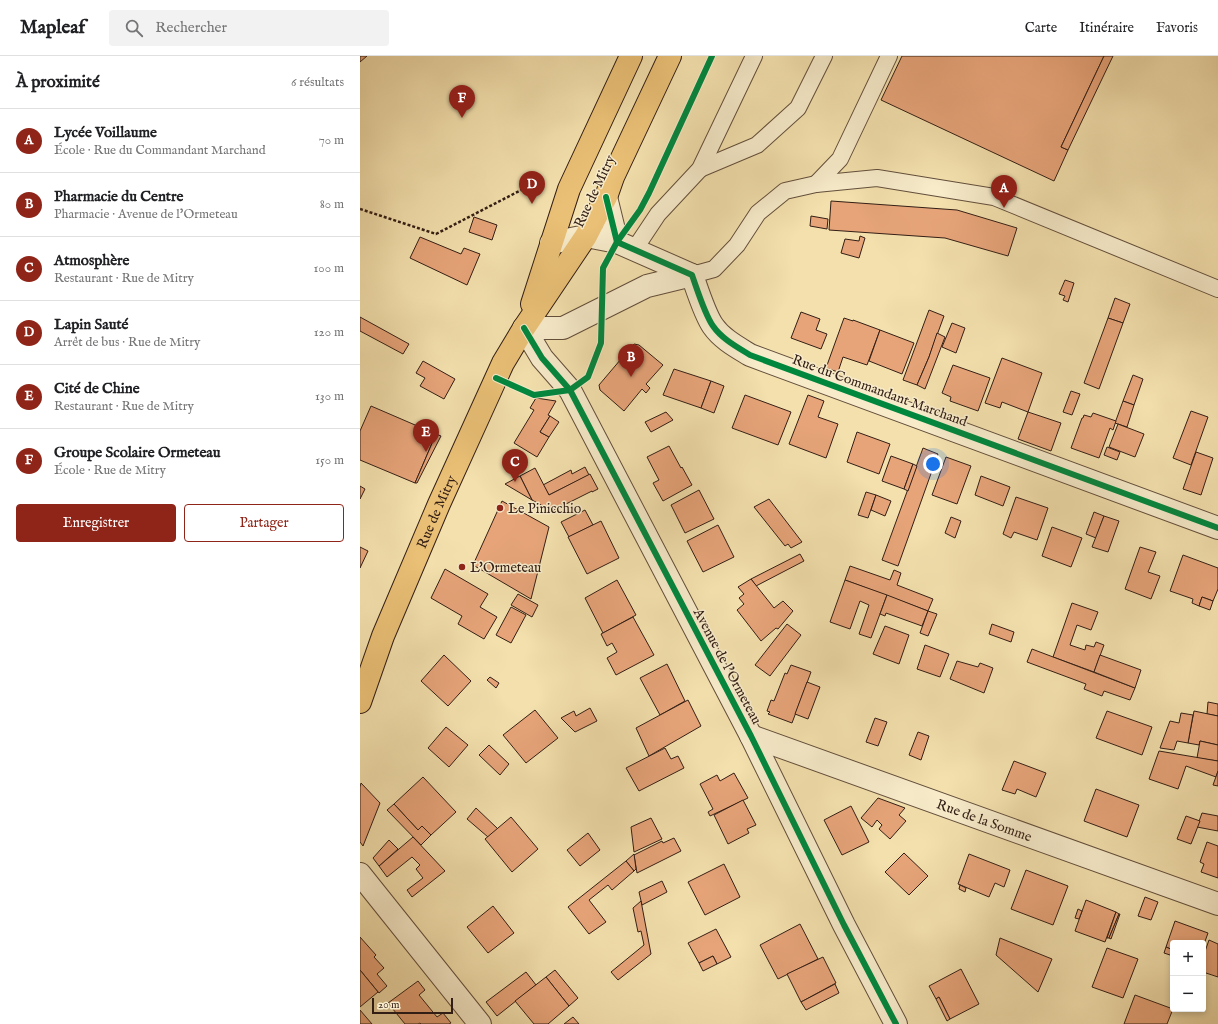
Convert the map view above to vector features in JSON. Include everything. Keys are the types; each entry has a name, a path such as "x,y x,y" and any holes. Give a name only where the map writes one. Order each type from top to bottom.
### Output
{"main road":[{"name":"Rue de Mitry","path":"524,328 569,189 631,56"},
{"name":"Rue de Mitry","path":"360,702 383,636 439,504 503,363 524,328 586,236 606,197 613,177 670,56"}],"street":[{"path":"606,197 626,246 642,266 638,281 625,297"},
{"path":"551,243 586,236 626,246 692,274"},
{"path":"524,328 563,328 647,286 692,274"},
{"name":"Rue du Commandant Marchand","path":"692,274 701,300 713,326 732,344 750,355 1218,528"},
{"name":"Avenue de l'Ormeteau","path":"524,328 542,358 570,390 751,736 844,924 896,1024"},
{"name":"Rue de la Somme","path":"751,736 1218,904"},
{"path":"360,874 480,1024"}],"lane":[{"path":"626,246 700,169 754,56"},
{"path":"700,169 757,145 798,108 824,56"},
{"path":"816,184 840,159 889,56"},
{"path":"692,274 714,269 737,246 758,213 785,191 816,184 877,178 994,197 1218,289"}],"path":[{"path":"360,210 436,234 526,187 569,189"}],"building":[{"path":"360,56 367,56 360,62"},
{"path":"902,56 1104,56 1061,147 1068,150 1054,181 881,100"},
{"path":"1104,56 1113,56 1068,150 1061,147"},
{"path":"831,201 957,210 1017,228 1008,256 945,238 829,230"},
{"path":"811,216 828,219 827,229 810,226"},
{"path":"474,217 497,225 492,240 469,232"},
{"path":"860,236 865,238 859,258 841,253 845,239 859,241"},
{"path":"420,237 461,254 464,248 480,254 467,285 410,258"},
{"path":"1065,280 1074,283 1068,302 1063,300 1065,296 1059,294"},
{"path":"1115,298 1130,304 1123,323 1108,318"},
{"path":"929,310 944,316 917,385 903,380"},
{"path":"801,312 820,319 816,330 827,334 821,349 791,338"},
{"path":"360,317 409,344 403,354 360,331"},
{"path":"844,318 880,330 867,365 843,357 838,372 826,368"},
{"path":"1108,318 1123,323 1099,389 1084,383"},
{"path":"952,323 965,328 956,353 942,347"},
{"path":"880,330 914,343 902,374 869,361"},
{"path":"937,333 945,337 925,389 917,385"},
{"path":"634,344 639,345 663,365 646,384 650,388 646,393 642,389 624,411 600,390 599,385"},
{"path":"1002,358 1042,373 1028,412 1002,402 1000,408 985,403"},
{"path":"423,361 455,379 444,399 420,386 425,378 416,373"},
{"path":"953,365 990,378 978,411 950,401 951,397 942,393"},
{"path":"674,369 711,381 701,408 663,395"},
{"path":"1133,375 1143,379 1134,405 1123,401"},
{"path":"711,381 724,386 714,413 701,408"},
{"path":"1071,391 1080,394 1072,415 1063,412"},
{"path":"745,395 791,412 778,445 732,428"},
{"path":"808,395 824,401 818,417 838,424 826,458 789,444"},
{"path":"536,398 556,401 548,415 550,416 540,432 549,437 537,457 514,443 534,410 530,408"},
{"path":"1123,401 1134,405 1127,427 1115,423"},
{"path":"371,406 436,434 415,483 360,460 360,431"},
{"path":"1191,411 1208,417 1191,465 1173,458"},
{"path":"666,412 673,420 651,432 645,422"},
{"path":"1028,412 1061,423 1051,451 1018,439"},
{"path":"1093,413 1116,421 1113,430 1110,428 1099,458 1071,448 1082,418 1084,415 1091,417"},
{"path":"550,416 559,422 549,437 540,432"},
{"path":"1118,424 1144,434 1135,457 1109,447"},
{"path":"857,432 890,444 879,474 847,462"},
{"path":"436,434 441,436 417,483 415,483"},
{"path":"669,446 692,485 663,501 653,483 659,480 647,457"},
{"path":"1107,447 1120,452 1117,460 1104,455"},
{"path":"923,448 938,454 898,566 882,560"},
{"path":"1196,452 1213,458 1201,495 1183,489"},
{"path":"891,456 913,464 904,489 882,481"},
{"path":"946,457 971,466 957,504 932,495"},
{"path":"913,464 917,466 908,491 904,489"},
{"path":"585,467 589,475 549,495 543,485 571,470 572,474"},
{"path":"535,468 549,495 590,474 598,489 552,511 532,500 520,476"},
{"path":"520,476 532,500 505,484"},
{"path":"981,476 1010,487 1003,506 975,495"},
{"path":"360,486 365,489 360,499"},
{"path":"699,490 714,519 685,533 671,505"},
{"path":"866,492 876,495 868,518 858,515"},
{"path":"876,495 891,501 885,516 871,510"},
{"path":"1016,497 1048,508 1037,540 1014,532 1011,538 1003,534"},
{"path":"769,499 802,542 791,548 788,544 785,546 754,507"},
{"path":"502,501 549,527 531,599 473,565"},
{"path":"585,510 593,525 569,537 561,522"},
{"path":"1094,512 1104,516 1096,538 1086,534"},
{"path":"1104,516 1119,521 1108,552 1092,547"},
{"path":"951,517 961,521 955,538 945,533"},
{"path":"601,521 619,558 587,574 568,537"},
{"path":"718,525 734,557 703,572 687,541"},
{"path":"1052,527 1082,538 1071,567 1042,556"},
{"path":"360,547 368,551 360,568"},
{"path":"1140,547 1156,552 1148,572 1160,576 1151,599 1125,589"},
{"path":"800,554 804,561 756,586 751,579"},
{"path":"1183,555 1218,568 1218,589 1213,601 1202,597 1199,606 1192,603 1193,599 1170,591"},
{"path":"850,566 890,580 894,570 901,573 897,585 933,599 928,611 845,580"},
{"path":"445,569 488,594 480,607 497,617 484,639 458,624 462,616 431,598"},
{"path":"751,579 774,608 783,601 793,611 778,629 776,628 761,641 737,610 744,604 739,598 744,594 738,587"},
{"path":"617,580 636,615 603,633 585,598"},
{"path":"845,580 887,595 871,638 859,634 869,605 860,601 850,629 830,622"},
{"path":"518,594 538,605 532,617 511,605"},
{"path":"887,595 928,611 922,626 886,613 885,616 880,614"},
{"path":"1202,597 1213,601 1210,610 1199,606"},
{"path":"1072,603 1098,612 1091,630 1077,625 1070,645 1085,650 1086,645 1094,647 1096,642 1104,645 1094,672 1053,657"},
{"path":"511,607 526,615 511,643 496,635"},
{"path":"928,611 937,614 928,636 920,633"},
{"path":"633,617 654,655 616,675 607,658 617,652 612,643 607,646 601,634"},
{"path":"787,624 801,635 770,676 755,665"},
{"path":"992,624 1014,632 1011,642 989,634"},
{"path":"885,626 909,635 899,664 873,654"},
{"path":"925,645 949,654 940,677 917,669"},
{"path":"1032,649 1135,688 1130,700 1104,691 1102,696 1084,689 1086,684 1027,662"},
{"path":"444,655 471,681 448,706 421,681"},
{"path":"1100,655 1141,670 1135,688 1094,672"},
{"path":"957,661 978,667 980,663 993,668 984,693 950,679"},
{"path":"667,664 685,701 660,715 640,678"},
{"path":"791,665 811,672 792,723 768,714 770,712 767,711 771,700 774,701 785,673 787,674"},
{"path":"490,677 499,683 496,688 487,680"},
{"path":"807,682 820,687 808,719 795,714"},
{"path":"688,700 701,726 649,756 636,728"},
{"path":"1208,702 1218,704 1218,716 1207,714"},
{"path":"590,708 597,721 575,732 561,718 574,711 576,716"},
{"path":"535,710 558,738 526,763 503,735"},
{"path":"1107,711 1152,727 1142,755 1096,738"},
{"path":"1194,711 1218,716 1218,745 1200,741 1199,745 1188,743"},
{"path":"1181,713 1193,715 1188,743 1177,741 1174,750 1160,748 1170,721 1179,723"},
{"path":"875,718 887,722 878,746 866,742"},
{"path":"446,727 468,745 449,767 428,748"},
{"path":"918,732 929,736 921,760 909,755"},
{"path":"1200,741 1218,745 1218,761 1197,758"},
{"path":"489,745 509,764 500,775 479,755"},
{"path":"665,748 671,759 678,756 684,768 639,791 626,768"},
{"path":"1159,751 1218,761 1218,771 1216,777 1186,766 1178,789 1149,779"},
{"path":"1014,761 1046,773 1036,797 1017,789 1015,794 1002,790"},
{"path":"1218,771 1218,786 1213,785"},
{"path":"734,773 748,798 710,816 708,812 713,809 700,784 717,775 720,781"},
{"path":"423,777 456,812 431,835 422,826 418,830 394,804"},
{"path":"361,783 380,803 363,846 360,842"},
{"path":"1096,789 1139,805 1127,837 1084,821"},
{"path":"878,798 905,808 899,815 906,821 890,839 879,829 882,825 877,820 872,827 861,818"},
{"path":"743,800 756,825 747,829 749,833 728,844 714,815"},
{"path":"394,804 418,830 422,826 431,835 421,845 387,810"},
{"path":"851,806 869,842 842,855 824,820"},
{"path":"476,808 498,829 488,837 467,819"},
{"path":"1202,813 1218,816 1218,831 1197,827"},
{"path":"1186,816 1200,821 1191,844 1177,839"},
{"path":"511,817 538,849 512,872 485,839"},
{"path":"651,818 662,839 634,852 631,827"},
{"path":"588,833 600,850 580,866 567,850"},
{"path":"413,837 445,871 412,897 407,890 423,878 416,869 420,865 412,857 387,877 379,866"},
{"path":"674,838 681,851 637,873 634,855 662,841 663,843"},
{"path":"389,840 398,849 379,866 373,858"},
{"path":"1207,842 1218,846 1218,878 1201,872 1204,864 1200,862"},
{"path":"904,853 928,876 909,895 885,872"},
{"path":"634,854 636,869 634,871 626,861"},
{"path":"969,854 1010,870 1004,887 995,883 989,897 958,884"},
{"path":"626,861 634,871 612,890 608,885 589,900 606,922 589,934 568,907"},
{"path":"724,864 740,897 705,915 688,882"},
{"path":"1026,870 1068,886 1053,925 1011,909"},
{"path":"662,881 667,892 642,905 639,892"},
{"path":"960,885 966,888 965,892 959,889"},
{"path":"1145,897 1158,902 1151,920 1138,916"},
{"path":"1086,900 1116,912 1105,942 1075,931"},
{"path":"641,901 651,954 618,980 611,972 644,945 641,931 638,932 633,908"},
{"path":"493,906 514,933 488,953 467,927"},
{"path":"1078,909 1082,911 1079,919 1075,918"},
{"path":"1116,912 1119,914 1109,938 1107,938"},
{"path":"1120,914 1111,939 1109,938"},
{"path":"1175,921 1208,933 1206,940 1170,940 1170,949 1166,947"},
{"path":"800,924 818,959 778,979 760,945"},
{"path":"716,929 731,957 717,964 713,956 699,963 688,943"},
{"path":"360,937 376,955 374,957 384,968 377,974 387,986 379,993 360,970"},
{"path":"1000,938 1052,959 1038,992 996,955"},
{"path":"1209,940 1218,944 1218,977 1206,973 1206,948"},
{"path":"1166,947 1170,949 1170,955 1164,953"},
{"path":"1107,948 1138,959 1123,998 1092,987"},
{"path":"713,956 717,964 703,971 699,963"},
{"path":"823,957 836,983 801,1002 787,974"},
{"path":"961,969 979,1004 950,1019 939,997 936,999 929,986"},
{"path":"360,970 378,992 360,1007"},
{"path":"555,970 578,998 569,1006 546,977"},
{"path":"526,972 536,985 497,1016 486,1002"},
{"path":"546,977 569,1006 548,1024 534,1024 515,1001"},
{"path":"418,981 425,990 419,995 437,1017 443,1013 451,1023 405,1024 388,1003"},
{"path":"835,984 839,993 806,1010 801,1002"},
{"path":"1135,995 1170,1008 1170,1012 1172,1012 1167,1024 1124,1024"},
{"path":"939,997 950,1019 947,1021 936,999"},
{"path":"360,1010 372,1024 360,1024"},
{"path":"573,1017 579,1024 564,1024"}],"cycle path":[{"path":"496,378 534,395 570,390 588,377 601,343 603,268 617,242 640,210 649,193 712,56"},
{"path":"606,197 617,242 692,275 704,309 713,326 725,339 750,355 1218,528"},
{"path":"524,328 542,358 570,390 751,736 844,925 896,1024"}],"place":[{"name":"Groupe Scolaire Ormeteau","path":"462,118"},
{"name":"Lapin Sauté","path":"532,204"},
{"name":"Lycée Voillaume","path":"1004,208"},
{"name":"Pharmacie du Centre","path":"631,377"},
{"name":"Cité de Chine","path":"426,452"},
{"name":"Atmosphère","path":"515,482"},
{"name":"Le Pinicchio","path":"500,508"},
{"name":"L'Ormeteau","path":"462,567"}]}
